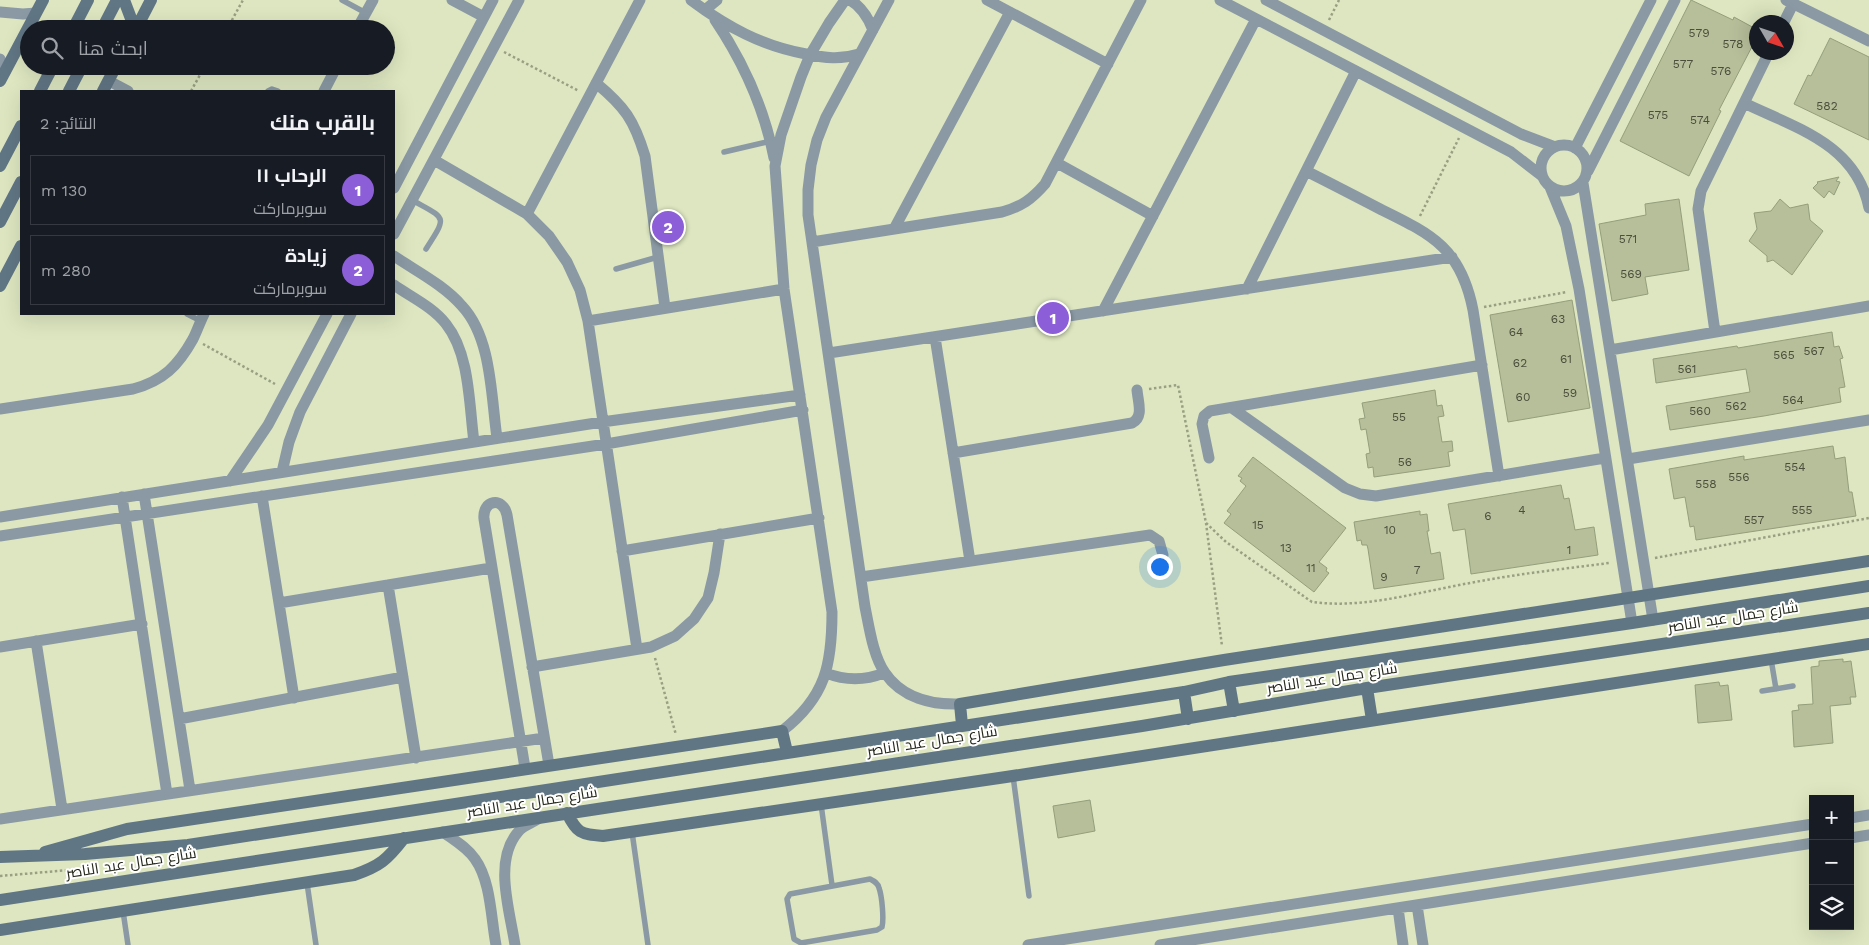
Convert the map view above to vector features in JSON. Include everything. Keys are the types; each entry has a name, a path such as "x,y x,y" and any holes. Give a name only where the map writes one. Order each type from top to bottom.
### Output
{"main road":[{"path":"32,20 44,0"},
{"path":"78,20 88,0"},
{"path":"107,20 118,0"},
{"path":"124,0 132,20"},
{"path":"141,20 152,0"},
{"path":"2,76 20,43"},
{"path":"41,90 48,75"},
{"path":"70,90 77,75"},
{"path":"0,166 20,128"},
{"path":"0,222 20,184"},
{"path":"0,286 20,248"},
{"path":"962,725 960,704 1224,660 1869,561"},
{"name":"شارع جمال عبد الناصر","path":"0,857 137,851 188,845 1184,692 1230,682 1653,620 1869,586"},
{"name":"شارع جمال عبد الناصر","path":"0,900 1234,711 1367,688 1869,613"},
{"path":"567,813 575,828 588,834 603,836 1013,776 1869,644"},
{"path":"1230,682 1234,711"},
{"path":"1367,688 1372,720"},
{"path":"1184,692 1188,718"},
{"path":"33,856 64,845 127,829 782,731 787,752"},
{"path":"0,930 354,875 372,869 389,858 404,838"}],"street":[{"path":"362,20 373,0"},
{"path":"452,0 484,17"},
{"path":"395,186 493,0"},
{"path":"395,232 519,0"},
{"path":"527,214 640,0"},
{"path":"691,0 731,28 763,43 789,51 835,59 859,54"},
{"path":"709,13 717,0"},
{"path":"775,166 781,134 790,105 810,55 845,0"},
{"path":"850,0 864,10 873,30"},
{"path":"889,0 826,116 811,164 808,215 870,629 884,672 896,685 910,695 926,702 960,704"},
{"path":"987,0 1108,64"},
{"path":"812,242 1002,212 1019,207 1034,198 1045,184 1057,163 1141,0"},
{"path":"1220,0 1511,152 1542,176 1550,188 1566,226 1579,289 1632,623"},
{"path":"1266,0 1522,134 1555,147"},
{"path":"1575,148 1651,0"},
{"path":"1653,620 1583,183 1675,0"},
{"path":"1786,15 1790,2 1869,41"},
{"path":"0,12 36,13"},
{"path":"894,229 1010,12"},
{"path":"709,13 728,40 750,80 771,141 775,166 784,289 832,612 831,639 826,672 819,690 810,706 797,720 782,731"},
{"path":"1643,14 1663,24"},
{"path":"1102,311 1256,19"},
{"path":"0,59 2,76"},
{"path":"1715,332 1698,209 1701,191 1765,60"},
{"path":"1247,289 1356,71"},
{"path":"325,90 332,75"},
{"path":"596,84 617,101 630,117 646,156 665,308"},
{"path":"106,86 124,90"},
{"path":"1744,102 1821,140 1840,155 1856,173 1866,194 1869,208"},
{"path":"1542,176 1541,162 1549,150 1562,145 1575,148 1585,157 1588,171"},
{"path":"434,160 527,214 549,236 567,262 580,290 588,321 637,650"},
{"path":"1057,163 1153,216"},
{"path":"1306,171 1415,226 1435,240 1452,257 1466,282 1473,310 1499,476"},
{"path":"1550,188 1556,191 1571,191 1583,183"},
{"path":"395,257 447,292 463,306 475,324 484,350 497,438"},
{"path":"829,353 1452,257"},
{"path":"395,286 434,312 445,323 454,337 461,352 474,442"},
{"path":"588,321 784,289"},
{"path":"1610,350 1869,306"},
{"path":"230,480 264,432 326,315"},
{"path":"282,472 289,442 300,412 350,315"},
{"path":"0,409 133,389 149,384 164,376 176,365 193,339 202,317"},
{"path":"935,337 970,561"},
{"path":"1209,458 1202,424 1204,416 1210,412 1482,366"},
{"path":"953,453 1132,423 1138,420 1140,414 1137,390"},
{"path":"0,517 497,438 800,395"},
{"path":"1232,408 1332,480 1360,494 1376,496 1391,494 1605,458"},
{"path":"0,536 606,444 803,410"},
{"path":"1628,459 1869,420"},
{"path":"144,494 190,790"},
{"path":"262,496 294,698"},
{"path":"122,498 167,794"},
{"path":"525,768 483,513 485,507 490,503 496,502 506,509 549,765"},
{"path":"622,551 819,518"},
{"path":"532,667 652,647 675,636 694,619 708,598 720,534"},
{"path":"861,577 1150,535 1160,541 1163,555"},
{"path":"279,603 492,568"},
{"path":"388,585 416,758"},
{"path":"0,647 142,624"},
{"path":"36,642 62,809"},
{"path":"826,672 837,677 861,680 884,672"},
{"path":"179,719 403,677"},
{"path":"0,819 544,738"},
{"path":"1854,817 1869,815"},
{"path":"515,945 504,875 506,852 518,831 541,817"},
{"path":"1028,945 1809,825"},
{"path":"443,832 459,843 475,859 485,879 496,945"},
{"path":"1854,837 1869,835"},
{"path":"1160,945 1215,941 1331,918 1809,845"},
{"path":"1479,876 1483,895"},
{"path":"1327,899 1331,918"},
{"path":"1417,905 1423,945"},
{"path":"1398,908 1403,945"}],"lane":[{"path":"342,0 366,13"},
{"path":"724,152 771,141"},
{"path":"412,200 438,215 441,220 441,225 426,249"},
{"path":"616,269 658,257"},
{"path":"1771,659 1776,689"},
{"path":"1762,691 1793,686"},
{"path":"1013,776 1029,896"},
{"path":"821,804 832,885"},
{"path":"632,832 648,945"},
{"path":"870,879 876,882 880,888 884,921 882,927 877,930 801,943 796,942 788,899 790,894 832,885 870,879"},
{"path":"307,882 316,945"},
{"path":"123,911 128,945"}],"path":[{"path":"232,20 243,0"},
{"path":"1323,30 1339,0"},
{"path":"494,47 589,96"},
{"path":"192,90 201,75"},
{"path":"1415,226 1464,128"},
{"path":"1473,310 1579,289"},
{"path":"193,339 286,390"},
{"path":"1137,390 1178,385 1206,523 1224,660"},
{"path":"1643,560 1869,518"},
{"path":"1206,523 1226,542 1312,602 1328,604 1394,598 1470,582 1622,561"},
{"path":"652,647 679,746"}],"building":[{"path":"1691,0 1733,20 1734,17 1749,25 1749,52 1719,110 1721,111 1689,176 1620,141"},
{"path":"1830,38 1869,57 1869,140 1794,104 1808,75 1811,76"},
{"path":"1839,177 1836,181 1840,182 1834,195 1829,191 1824,198 1813,188 1817,182"},
{"path":"1679,199 1689,270 1645,277 1648,294 1612,301 1599,224 1646,215 1645,204"},
{"path":"1780,199 1790,208 1808,204 1810,220 1823,231 1792,275 1773,260 1767,262 1767,256 1749,241 1757,229 1754,213 1771,211"},
{"path":"1572,300 1590,408 1508,422 1490,315"},
{"path":"1832,332 1834,347 1839,346 1843,358 1840,359 1845,387 1839,388 1841,402 1670,430 1666,406 1750,392 1746,369 1656,383 1653,359 1737,346 1738,348"},
{"path":"1435,390 1437,406 1442,405 1444,416 1438,417 1442,442 1452,441 1453,451 1448,452 1450,466 1374,477 1373,467 1368,468 1366,454 1370,453 1366,429 1361,430 1359,419 1365,418 1362,403"},
{"path":"1833,446 1835,459 1845,457 1849,492 1852,492 1856,516 1696,540 1694,526 1690,527 1685,497 1674,499 1669,469 1744,456 1744,460"},
{"path":"1253,457 1346,528 1319,562 1327,568 1326,571 1329,573 1314,592 1224,523 1231,514 1227,511 1246,486 1240,481 1242,478 1238,476"},
{"path":"1561,485 1564,499 1569,498 1575,530 1594,527 1598,555 1471,574 1465,529 1453,531 1448,504"},
{"path":"1420,511 1420,515 1427,514 1429,531 1427,531 1431,554 1440,552 1444,579 1374,589 1367,545 1362,545 1361,540 1357,541 1354,522"},
{"path":"1843,659 1843,662 1851,661 1856,697 1850,697 1851,704 1830,706 1833,743 1794,747 1792,711 1799,710 1798,705 1813,704 1811,667 1819,666 1819,661"},
{"path":"1719,682 1720,686 1728,685 1732,720 1698,723 1695,685"},
{"path":"1090,800 1095,831 1058,838 1053,806"}],"place":[{"name":"زيادة","path":"668,227"},
{"name":"الرحاب ١١","path":"1053,318"}]}
